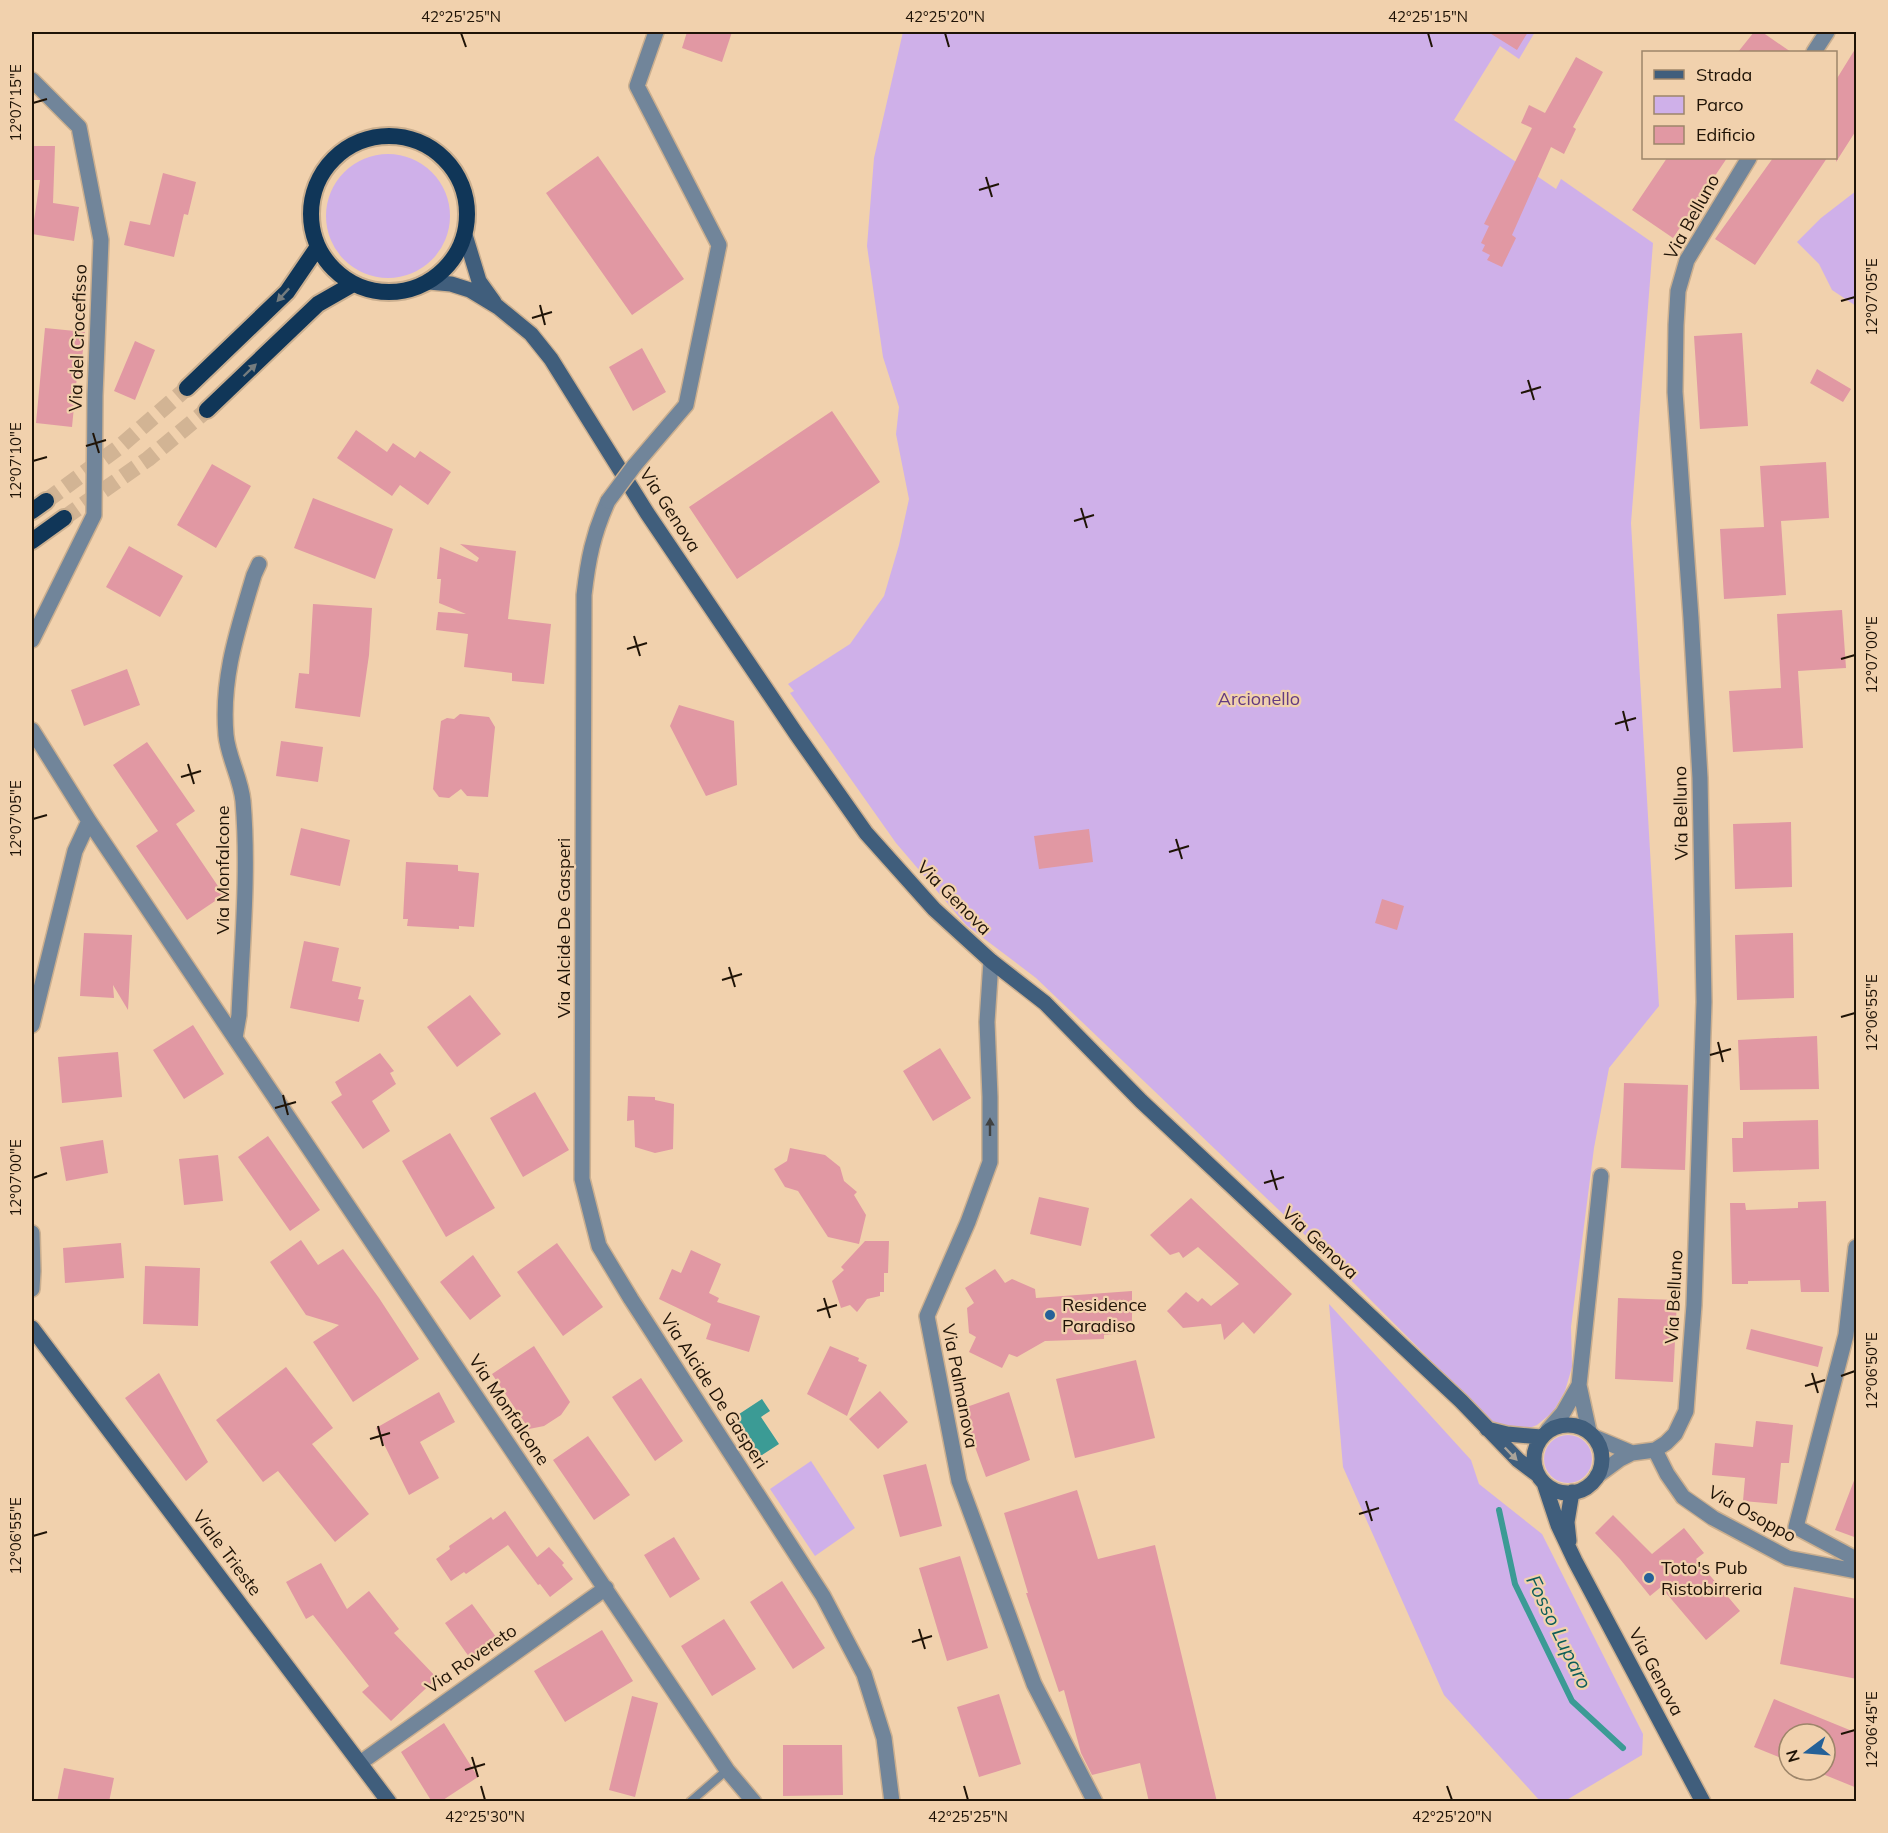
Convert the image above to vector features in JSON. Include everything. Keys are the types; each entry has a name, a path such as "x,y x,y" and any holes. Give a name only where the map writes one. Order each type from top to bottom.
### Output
{"highway":[{"name":"Via Genova","path":"393,135 416,140 437,152 453,168 463,189 468,212 465,235 452,262 429,282 411,290 391,293 371,291 353,284 332,269 317,248 311,226 311,202 317,180 331,160 349,146 370,137 393,135"},
{"path":"187,388 287,292 317,248"},
{"path":"207,410 318,304 353,284"},
{"path":"32,511 46,501"},
{"path":"32,540 64,518"}],"main road":[{"name":"Via Genova","path":"465,235 479,281 498,307"},
{"name":"Via Genova","path":"429,282 451,284 470,290 498,307 531,334 551,359 654,523 866,833 934,909 991,961 1045,1003 1141,1101 1461,1401 1518,1461 1541,1479 1558,1525 1575,1561 1704,1802"},
{"name":"Viale Trieste","path":"32,1328 389,1802"},
{"path":"1487,1429 1507,1434 1545,1434 1565,1425 1573,1425 1591,1434 1602,1456 1597,1476 1591,1484 1582,1490 1572,1492 1553,1489 1541,1479 1533,1456 1545,1434"},
{"name":"Via Genova","path":"1572,1492 1567,1522 1575,1561"}],"street":[{"name":"Via Alcide De Gasperi","path":"656,32 636,86 719,245 686,405 634,466 608,501 597,526 587,561 584,595 582,1179 599,1246 823,1596 864,1674 884,1737 892,1802"},
{"path":"1815,51 1827,32"},
{"name":"Via del Crocefisso","path":"32,80 79,127 101,240 95,396 94,516 32,640"},
{"name":"Via Belluno","path":"1655,1450 1675,1434 1686,1411 1694,1305 1704,1002 1700,778 1676,392 1678,291 1687,260 1748,159"},
{"name":"Via Monfalcone","path":"235,1038 239,1015 246,863 243,798 226,737 226,701 230,660 254,574 259,564"},
{"path":"32,730 89,821 75,851 32,1025"},
{"name":"Via Monfalcone","path":"89,821 727,1770 754,1802"},
{"name":"Via Palmanova","path":"991,961 987,1022 990,1162 968,1222 927,1316 959,1481 1035,1684 1095,1802"},
{"path":"1601,1176 1579,1385 1591,1434 1632,1453"},
{"path":"32,1233 32,1289"},
{"path":"1857,1247 1846,1335 1796,1527 1857,1559"},
{"path":"1545,1434 1563,1413 1579,1385"},
{"path":"1597,1476 1632,1453 1655,1450"},
{"name":"Via Osoppo","path":"1655,1450 1667,1474 1683,1497 1713,1518 1788,1558 1857,1571"},
{"name":"Via Rovereto","path":"360,1763 606,1588"}],"lane":[{"path":"690,1802 727,1770"}],"green space":[{"name":"Arcionello","path":"903,32 1535,32 1519,59 1500,46 1454,120 1556,189 1561,179 1653,243 1631,523 1659,1006 1609,1068 1594,1148 1571,1327 1572,1367 1565,1391 1553,1412 1537,1425 1527,1429 1499,1426 1491,1421 1327,1256 1036,978 966,925 896,843 790,693 794,691 788,684 850,644 884,596 909,499 896,434 899,407 883,357 867,246 874,158"},
{"path":"388,154 412,158 432,172 446,192 450,216 446,240 432,260 412,274 388,278 364,274 344,260 330,240 326,216 330,192 344,172 364,158"},
{"path":"1856,191 1856,306 1832,290 1819,264 1797,242 1821,218"},
{"path":"1329,1304 1471,1460 1479,1484 1542,1534 1643,1734 1642,1755 1565,1801 1540,1801 1444,1695 1343,1467"},
{"path":"1568,1435 1585,1442 1592,1459 1585,1476 1568,1483 1551,1476 1544,1459 1551,1442"},
{"path":"811,1461 855,1528 815,1556 770,1489"}],"water":[{"path":"762,1399 770,1411 761,1417 779,1444 759,1457 733,1418"}],"building":[{"path":"687,32 732,32 722,62 682,48"},
{"path":"1488,32 1528,32 1517,50"},
{"path":"1754,32 1762,32 1790,51 1739,51"},
{"path":"1857,46 1857,129 1836,162 1837,159 1837,78"},
{"path":"1576,57 1603,72 1573,127 1576,129 1564,154 1551,147 1512,235 1516,238 1502,267 1487,260 1490,255 1482,251 1485,245 1481,243 1489,226 1484,224 1532,128 1521,123 1529,105 1545,113"},
{"path":"32,146 55,146 53,203 79,207 74,241 32,234 40,180 32,180"},
{"path":"598,156 684,279 632,315 546,193"},
{"path":"1666,159 1726,159 1673,238 1632,210"},
{"path":"1772,159 1826,159 1755,265 1715,239"},
{"path":"163,173 196,182 188,215 184,214 174,257 124,245 130,221 150,225"},
{"path":"45,328 85,332 80,376 77,376 72,427 36,423"},
{"path":"1742,333 1748,426 1700,429 1694,336"},
{"path":"135,341 155,350 135,400 114,391"},
{"path":"642,348 666,392 633,411 609,367"},
{"path":"1817,369 1851,389 1843,402 1810,383"},
{"path":"832,411 880,482 737,579 689,507"},
{"path":"356,430 387,452 393,443 415,458 420,451 451,472 428,505 400,485 392,496 337,458"},
{"path":"1826,462 1829,518 1781,521 1786,595 1724,599 1720,529 1764,527 1760,466"},
{"path":"212,464 251,486 216,548 177,525"},
{"path":"313,498 393,529 375,579 294,548"},
{"path":"460,544 516,551 508,619 551,624 544,684 512,681 512,673 464,667 468,634 436,630 438,612 466,614 439,603 441,579 437,579 440,547 477,562 479,558"},
{"path":"129,546 183,576 160,617 106,587"},
{"path":"313,604 372,608 369,655 360,717 295,708 299,673 309,674"},
{"path":"1842,610 1846,668 1798,671 1803,748 1733,752 1729,691 1781,688 1777,614"},
{"path":"127,669 140,705 84,726 71,690"},
{"path":"679,705 734,721 737,785 706,796 670,726"},
{"path":"460,714 489,717 495,727 488,797 467,796 461,789 449,798 439,797 433,789 441,721 447,718 454,719"},
{"path":"281,741 323,747 318,782 276,776"},
{"path":"147,742 195,811 176,824 224,895 187,920 136,846 158,831 113,765"},
{"path":"1791,822 1792,887 1735,889 1733,824"},
{"path":"301,828 350,840 340,886 290,875"},
{"path":"1089,829 1093,862 1039,869 1034,836"},
{"path":"406,862 458,865 458,871 479,873 474,927 459,926 459,929 407,926 408,919 403,919"},
{"path":"1382,899 1404,906 1397,930 1375,923"},
{"path":"84,933 132,935 128,1010 113,985 114,998 80,996"},
{"path":"1793,933 1794,998 1737,1000 1735,935"},
{"path":"304,941 339,948 332,981 361,987 358,999 364,1000 359,1022 290,1008"},
{"path":"470,995 501,1034 457,1067 427,1027"},
{"path":"193,1025 224,1074 184,1099 153,1050"},
{"path":"1817,1036 1819,1089 1740,1090 1738,1040"},
{"path":"940,1048 971,1098 933,1121 903,1071"},
{"path":"118,1052 122,1097 62,1103 58,1057"},
{"path":"380,1053 394,1071 390,1073 396,1084 372,1101 390,1131 363,1149 331,1102 342,1095 335,1082"},
{"path":"1624,1083 1688,1085 1685,1170 1621,1168"},
{"path":"535,1092 569,1150 523,1177 490,1118"},
{"path":"628,1096 655,1097 655,1100 674,1104 673,1149 655,1153 635,1147 634,1120 627,1121"},
{"path":"1818,1120 1819,1169 1733,1172 1732,1138 1743,1138 1743,1122"},
{"path":"450,1133 495,1208 446,1237 402,1161"},
{"path":"268,1136 320,1210 290,1231 238,1157"},
{"path":"103,1140 108,1173 66,1181 60,1147"},
{"path":"790,1148 825,1155 840,1167 844,1181 857,1192 854,1195 866,1215 859,1244 828,1237 798,1191 785,1187 774,1169 787,1161"},
{"path":"218,1155 223,1201 184,1205 179,1159"},
{"path":"1039,1197 1089,1208 1081,1246 1030,1234"},
{"path":"1191,1198 1292,1294 1254,1334 1243,1322 1224,1340 1221,1324 1183,1328 1167,1311 1186,1292 1198,1302 1202,1298 1211,1306 1239,1284 1198,1247 1183,1258 1179,1252 1170,1255 1150,1235"},
{"path":"1826,1201 1829,1292 1801,1292 1800,1280 1748,1281 1748,1284 1732,1284 1730,1203 1745,1203 1746,1210 1798,1208 1798,1202"},
{"path":"301,1240 318,1265 343,1249 419,1359 353,1402 313,1342 339,1325 306,1315 270,1262"},
{"path":"865,1241 889,1241 888,1273 884,1273 884,1292 880,1292 880,1296 867,1299 857,1312 850,1305 841,1308 832,1281 844,1270 841,1267"},
{"path":"121,1243 124,1278 65,1283 63,1248"},
{"path":"557,1243 603,1307 563,1336 517,1272"},
{"path":"691,1250 721,1264 709,1293 719,1298 717,1302 760,1316 749,1352 706,1339 711,1324 659,1299 672,1269 681,1273"},
{"path":"473,1255 501,1296 470,1320 440,1282"},
{"path":"145,1266 200,1268 198,1326 143,1324"},
{"name":"Residence Paradiso","path":"995,1269 1005,1283 1012,1279 1035,1289 1036,1298 1132,1291 1132,1332 1104,1335 1104,1339 1045,1341 1017,1357 1009,1354 1002,1368 969,1352 976,1337 969,1333 967,1308 974,1303 965,1288"},
{"path":"1618,1298 1677,1300 1673,1382 1615,1379"},
{"path":"1751,1329 1823,1347 1818,1367 1746,1349"},
{"path":"534,1346 570,1402 561,1415 544,1426 529,1429 492,1374"},
{"path":"830,1346 859,1358 858,1361 867,1365 847,1416 807,1394"},
{"path":"1136,1360 1155,1438 1075,1458 1056,1379"},
{"path":"286,1367 333,1428 312,1444 369,1514 335,1542 278,1471 263,1482 216,1420"},
{"path":"159,1373 208,1462 186,1481 125,1398"},
{"path":"641,1378 683,1441 655,1461 612,1397"},
{"path":"880,1391 908,1422 878,1449 849,1419"},
{"path":"439,1392 455,1422 420,1442 439,1478 409,1495 376,1428"},
{"path":"1009,1392 1030,1460 986,1477 961,1409"},
{"path":"1756,1421 1793,1425 1789,1463 1781,1463 1777,1504 1743,1501 1745,1478 1712,1475 1715,1443 1753,1447"},
{"path":"588,1436 630,1495 594,1520 553,1460"},
{"path":"926,1464 942,1526 900,1537 883,1475"},
{"path":"1855,1478 1857,1478 1857,1538 1835,1530"},
{"path":"1077,1490 1098,1559 1155,1545 1217,1802 1149,1802 1140,1763 1092,1775 1081,1753 1064,1690 1059,1692 1026,1593 1028,1593 1004,1513"},
{"path":"505,1511 537,1557 549,1547 564,1563 562,1565 573,1579 550,1597 508,1545 466,1574 464,1572 451,1581 436,1559 450,1549 449,1546 491,1517 493,1520"},
{"path":"1613,1515 1652,1554 1684,1528 1704,1553 1696,1559 1740,1611 1706,1640 1661,1587 1650,1596 1595,1533"},
{"path":"674,1537 700,1579 670,1598 644,1555"},
{"path":"960,1556 988,1648 947,1661 919,1568"},
{"path":"321,1563 347,1609 369,1591 399,1629 394,1633 437,1678 391,1721 362,1692 369,1686 313,1615 306,1619 286,1582"},
{"path":"782,1581 825,1648 793,1669 750,1602"},
{"path":"1794,1587 1857,1599 1857,1679 1780,1664"},
{"path":"472,1604 499,1641 472,1661 445,1623"},
{"path":"724,1619 756,1669 712,1696 681,1646"},
{"path":"602,1630 633,1681 565,1722 534,1671"},
{"path":"999,1694 1021,1764 979,1777 957,1707"},
{"path":"632,1696 658,1703 635,1797 609,1790"},
{"path":"1774,1699 1830,1722 1777,1722 1777,1756 1754,1747"},
{"path":"444,1723 478,1777 440,1802 432,1802 401,1752"},
{"path":"1837,1725 1857,1733 1857,1788 1837,1780"},
{"path":"783,1745 842,1745 843,1795 783,1796"},
{"path":"64,1768 114,1778 109,1802 57,1802"}],"waterway":[{"name":"Fosso Luparo","path":"1499,1510 1515,1584 1572,1701 1623,1748"}],"tunnel":[{"path":"46,501 118,448 187,388"},
{"path":"64,518 148,459 207,410"}],"place":[{"name":"Residence Paradiso","path":"1050,1315"},
{"name":"Toto's Pub Ristobirreria","path":"1649,1578"}]}
